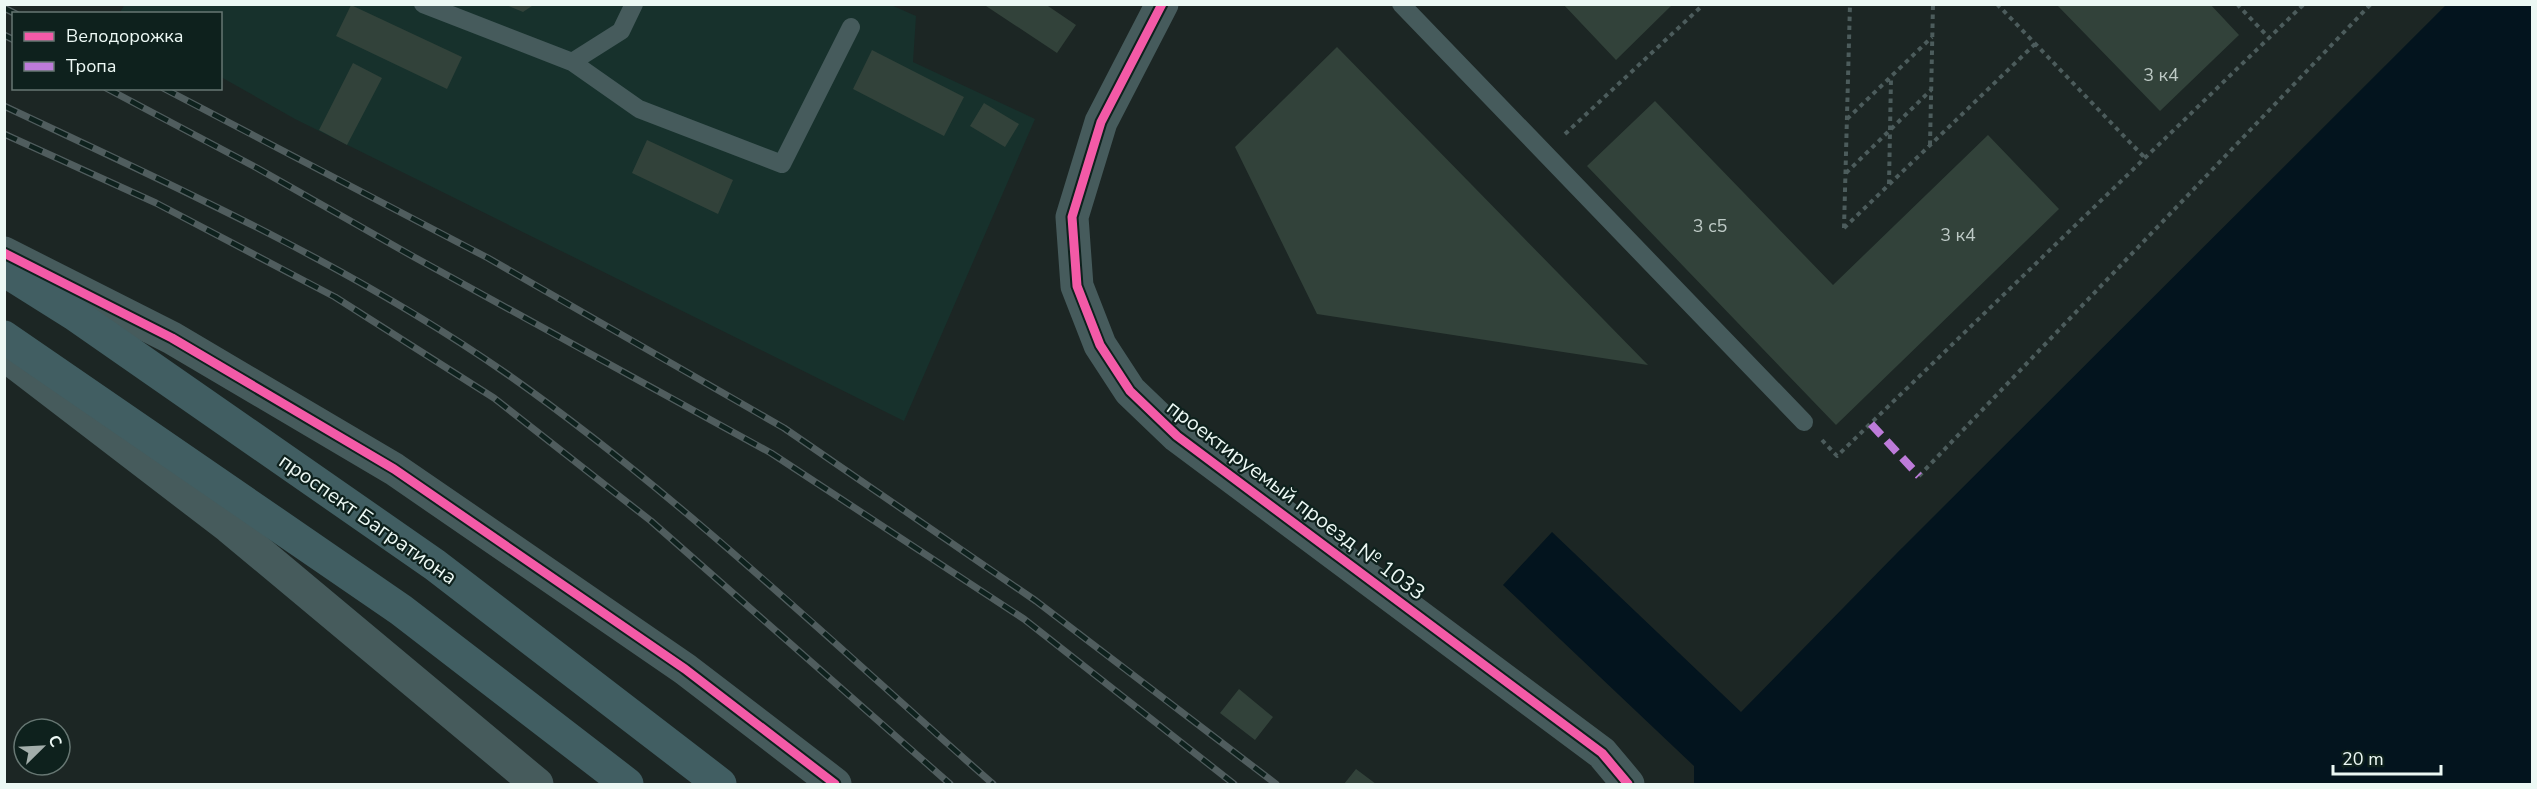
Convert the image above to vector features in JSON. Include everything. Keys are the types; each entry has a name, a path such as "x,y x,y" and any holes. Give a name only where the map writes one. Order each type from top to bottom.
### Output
{"main road":[{"name":"проспект Багратиона","path":"4,270 74,314 435,565 720,784"},
{"path":"4,337 401,610 627,784"}],"street":[{"name":"проектируемый проезд № 1033","path":"1162,4 1101,122 1072,217 1077,286 1100,345 1130,391 1177,436 1602,753 1628,784"},
{"path":"4,253 172,338 394,469 685,669 835,784"},
{"path":"4,354 228,526 537,784"}],"lane":[{"path":"423,4 572,62 639,109 782,164 851,27"},
{"path":"572,62 621,31 634,4"},
{"path":"1401,4 1804,422"}],"path":[{"path":"1544,153 1704,4"},
{"path":"1850,4 1844,228 2035,44"},
{"path":"1930,146 1933,4"},
{"path":"1997,4 2145,158"},
{"path":"2237,4 2270,38"},
{"path":"1804,422 1837,456 2304,4"},
{"path":"1919,476 2371,4"},
{"path":"1847,120 1932,37"},
{"path":"1889,186 1891,77"},
{"path":"1845,173 1931,90"}],"shaded area":[{"path":"125,4 891,5 916,16 913,62 1035,119 904,421 295,119 222,78 222,12 120,12"}],"water":[{"path":"2446,5 2532,5 2532,784 1694,784 1694,766 1503,585 1552,532 1741,712 1897,553"}],"building":[{"path":"504,4 535,4 523,12"},
{"path":"983,4 1045,4 1076,25 1057,53"},
{"path":"1563,4 1673,4 1616,60"},
{"path":"2056,4 2210,4 2239,35 2160,111"},
{"path":"351,5 462,57 447,89 336,36"},
{"path":"1337,47 1648,365 1317,314 1235,147"},
{"path":"872,50 964,97 944,136 853,89"},
{"path":"353,63 382,78 347,145 319,130"},
{"path":"1655,101 1833,285 1988,135 2059,209 1836,425 1587,166"},
{"path":"984,103 1019,124 1005,147 970,126"},
{"path":"647,140 733,180 718,214 632,173"},
{"path":"1239,689 1273,717 1255,740 1220,713"},
{"path":"1356,769 1376,784 1344,784"}],"railway":[{"path":"4,8 12,12"},
{"path":"4,35 12,39"},
{"path":"110,90 257,168 771,453 1024,619 1234,784"},
{"path":"167,90 488,258 784,428 1036,601 1276,784"},
{"path":"4,106 197,198 324,263 386,298 507,374 571,421 695,520 993,784"},
{"path":"4,134 156,203 335,297 494,398 651,521 950,784"}],"marked path":[{"path":"1871,424 1919,476"}],"cycle path":[{"path":"1162,4 1101,122 1072,217 1077,286 1100,345 1130,391 1177,436 1602,753 1628,784"},
{"path":"4,253 172,338 394,469 685,669 835,784"}]}
